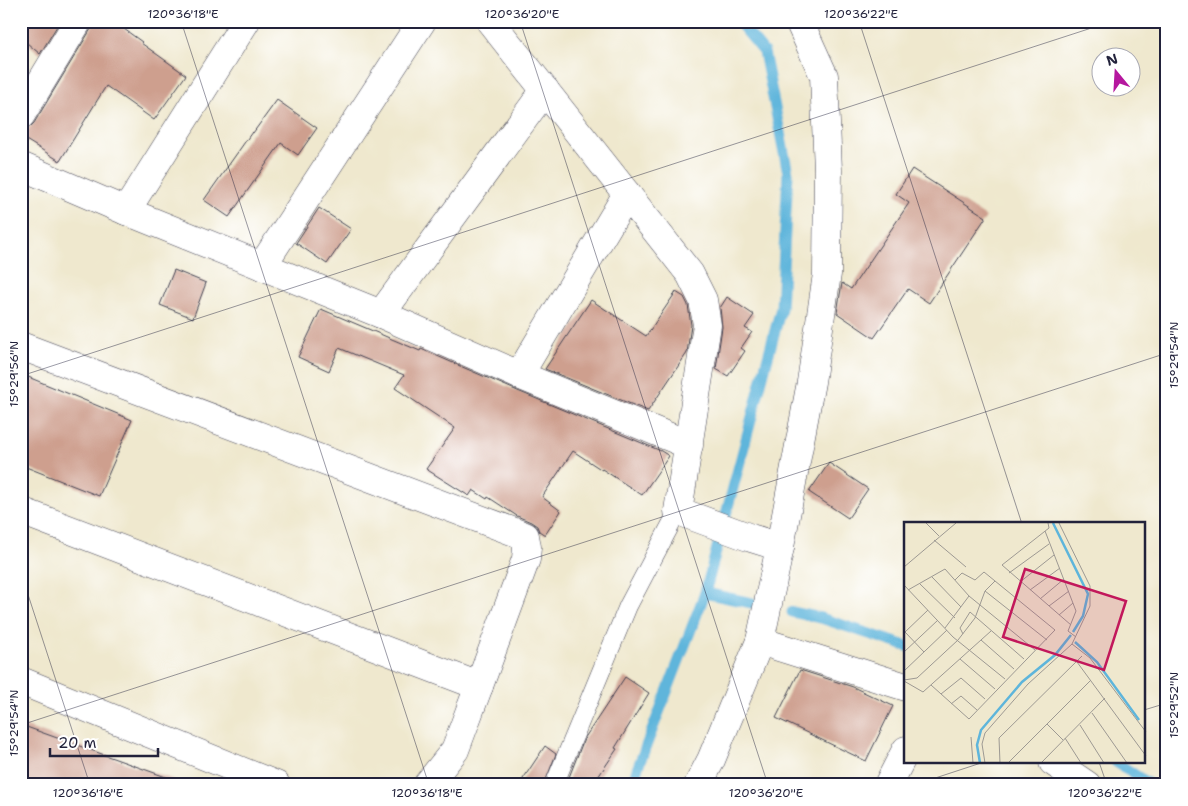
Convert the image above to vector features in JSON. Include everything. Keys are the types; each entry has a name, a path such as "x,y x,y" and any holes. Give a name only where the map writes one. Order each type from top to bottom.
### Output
{"street":[{"path":"21,115 78,21"},
{"path":"126,210 246,21"},
{"path":"262,266 422,21"},
{"path":"490,21 690,274 703,300 707,325 689,445 683,513 780,547"},
{"path":"698,785 711,760 760,640 780,547 810,382 827,274 828,170 824,76 799,21"},
{"path":"381,314 545,90"},
{"path":"21,166 381,314 519,375 689,445"},
{"path":"519,375 627,194"},
{"path":"21,346 525,536 528,547 526,559 455,750 427,785"},
{"path":"21,511 479,686"},
{"path":"760,640 904,686"},
{"path":"21,682 276,785"},
{"path":"888,785 904,754"},
{"path":"1056,764 1087,785"}],"lane":[{"path":"554,785 628,606 683,513"}],"building":[{"path":"21,21 60,21 40,54 21,38"},
{"path":"94,21 113,21 186,75 154,120 106,86 60,161 21,137 21,131 29,128 34,123"},
{"path":"277,100 317,128 298,155 281,143 229,217 204,200"},
{"path":"912,169 986,217 929,303 908,289 874,338 837,313 842,283 851,289 909,203 896,194"},
{"path":"319,208 351,229 327,264 296,243"},
{"path":"174,270 206,283 193,318 160,305"},
{"path":"676,292 684,297 688,305 691,325 687,353 648,411 545,369 591,300 646,336"},
{"path":"727,297 754,315 745,328 752,332 741,348 745,351 728,376 716,369 722,327 720,308"},
{"path":"321,309 420,351 421,349 669,456 642,495 573,451 542,497 561,511 545,535 531,522 517,516 488,497 487,499 473,490 469,496 426,469 455,428 395,388 404,375 339,348 329,371 298,357"},
{"path":"21,374 132,420 99,496 21,465"},
{"path":"829,463 868,489 848,518 809,492"},
{"path":"800,670 853,687 893,706 866,761 776,718"},
{"path":"625,677 649,693 615,748 617,749 596,780 603,785 566,785 584,739"},
{"path":"21,725 177,781 176,785 21,785"},
{"path":"545,746 556,754 544,785 519,785"}],"waterway":[{"path":"631,785 705,593 781,308 788,173 764,52 738,21"},
{"path":"705,593 752,603"},
{"path":"792,612 821,618 904,645"},
{"path":"1119,764 1150,785"}]}
